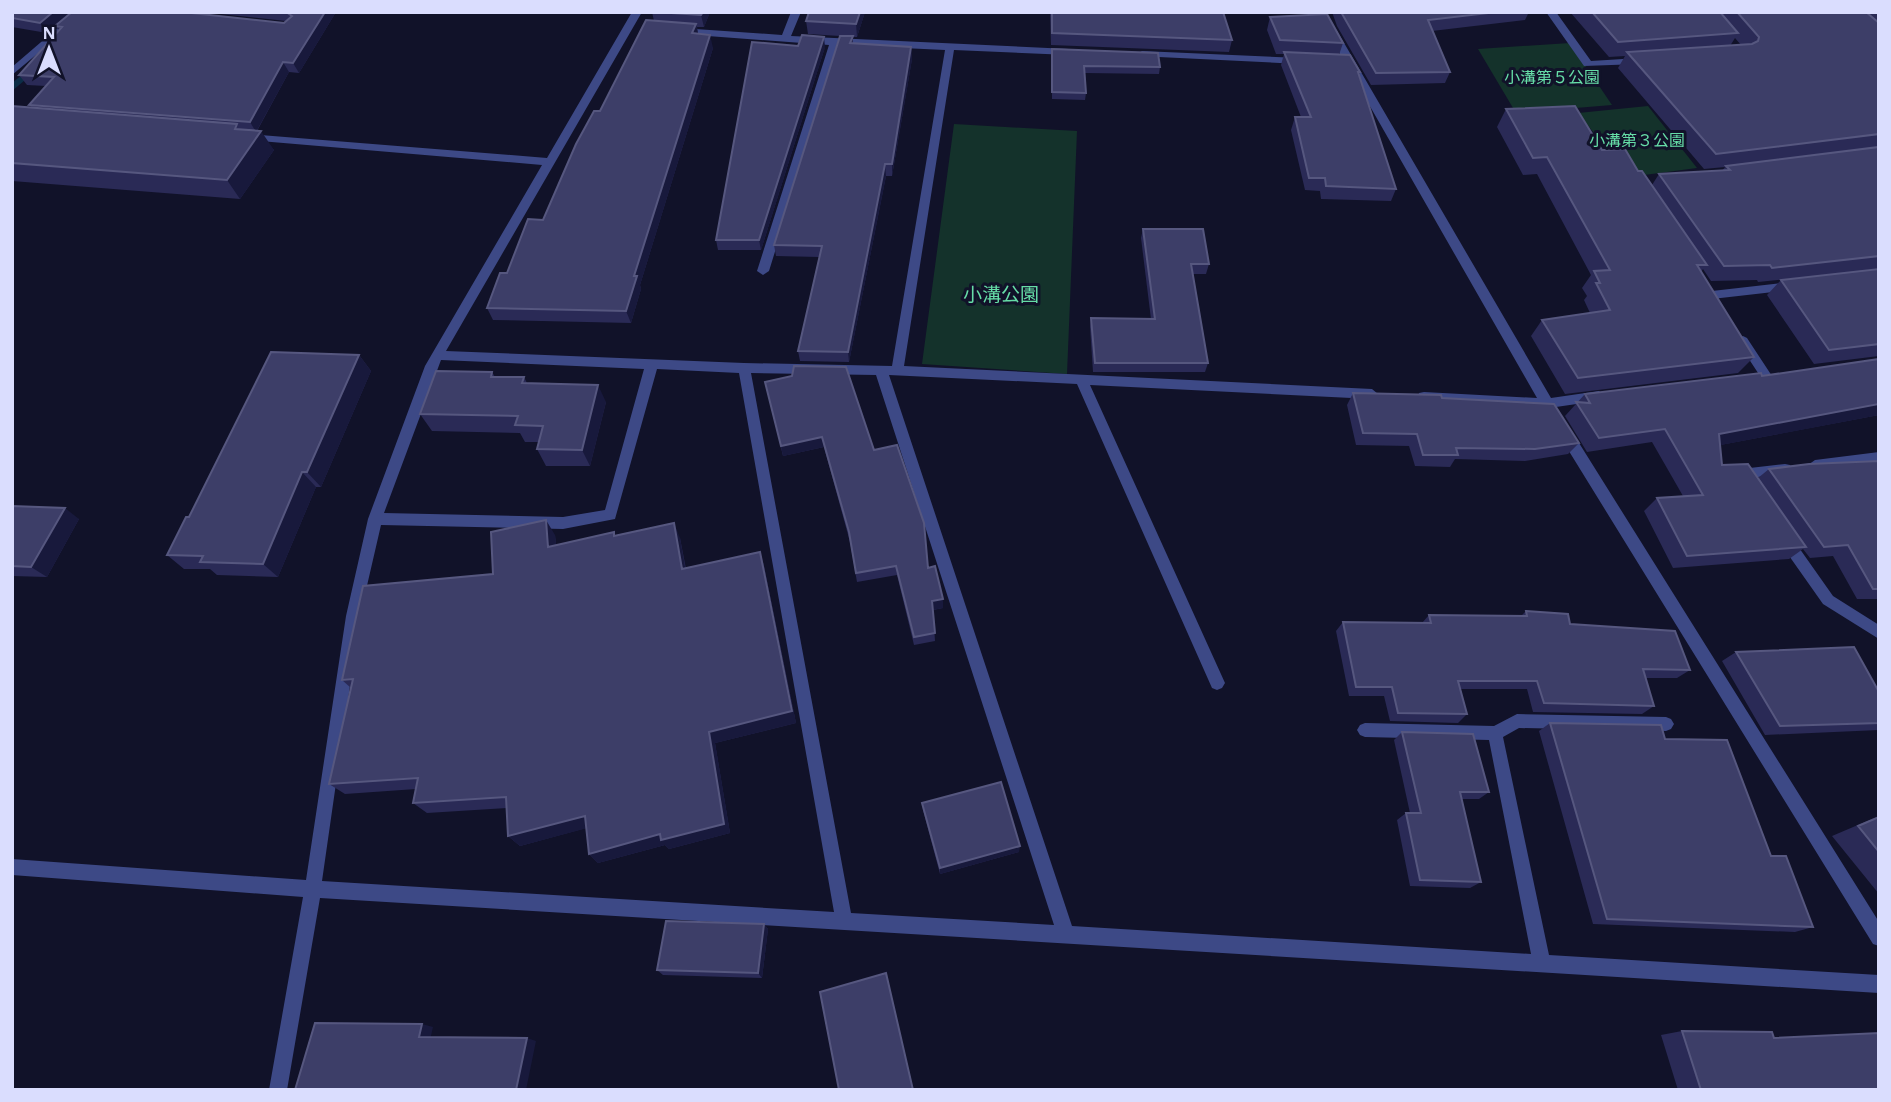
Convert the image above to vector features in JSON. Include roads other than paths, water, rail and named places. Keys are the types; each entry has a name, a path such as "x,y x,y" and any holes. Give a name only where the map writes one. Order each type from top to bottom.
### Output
{"street":[{"path":"12,72 82,12"},
{"path":"278,1090 313,889 353,616 375,519 431,366 637,12"},
{"path":"785,39 796,12"},
{"path":"1321,12 1547,403 1879,938"},
{"path":"1551,12 1588,64 1658,60"},
{"path":"627,27 640,28"},
{"path":"667,30 835,42 1074,52"},
{"path":"763,271 835,42"},
{"path":"897,371 950,47"},
{"path":"1129,54 1308,61"},
{"path":"1336,62 1350,62"},
{"path":"233,136 550,162"},
{"path":"1704,284 1719,307"},
{"path":"1712,295 1802,285"},
{"path":"1735,330 1766,376"},
{"path":"438,355 744,368 881,370 1382,395"},
{"path":"375,519 563,523 610,515 652,364"},
{"path":"744,368 845,921"},
{"path":"881,370 1066,935"},
{"path":"1081,380 1217,683"},
{"path":"1410,396 1547,403 1615,394"},
{"path":"1749,485 1741,474 1879,457"},
{"path":"1780,531 1828,600 1879,633"},
{"path":"1365,730 1495,733 1517,721 1666,724"},
{"path":"1495,733 1542,964"},
{"path":"12,867 313,889 1879,985"}],"waterway":[{"path":"12,88 34,68"}],"park label":[{"name":"小溝第５公園","path":"1552,77"},
{"name":"小溝第３公園","path":"1637,140"},
{"name":"小溝公園","path":"1001,294"}]}
